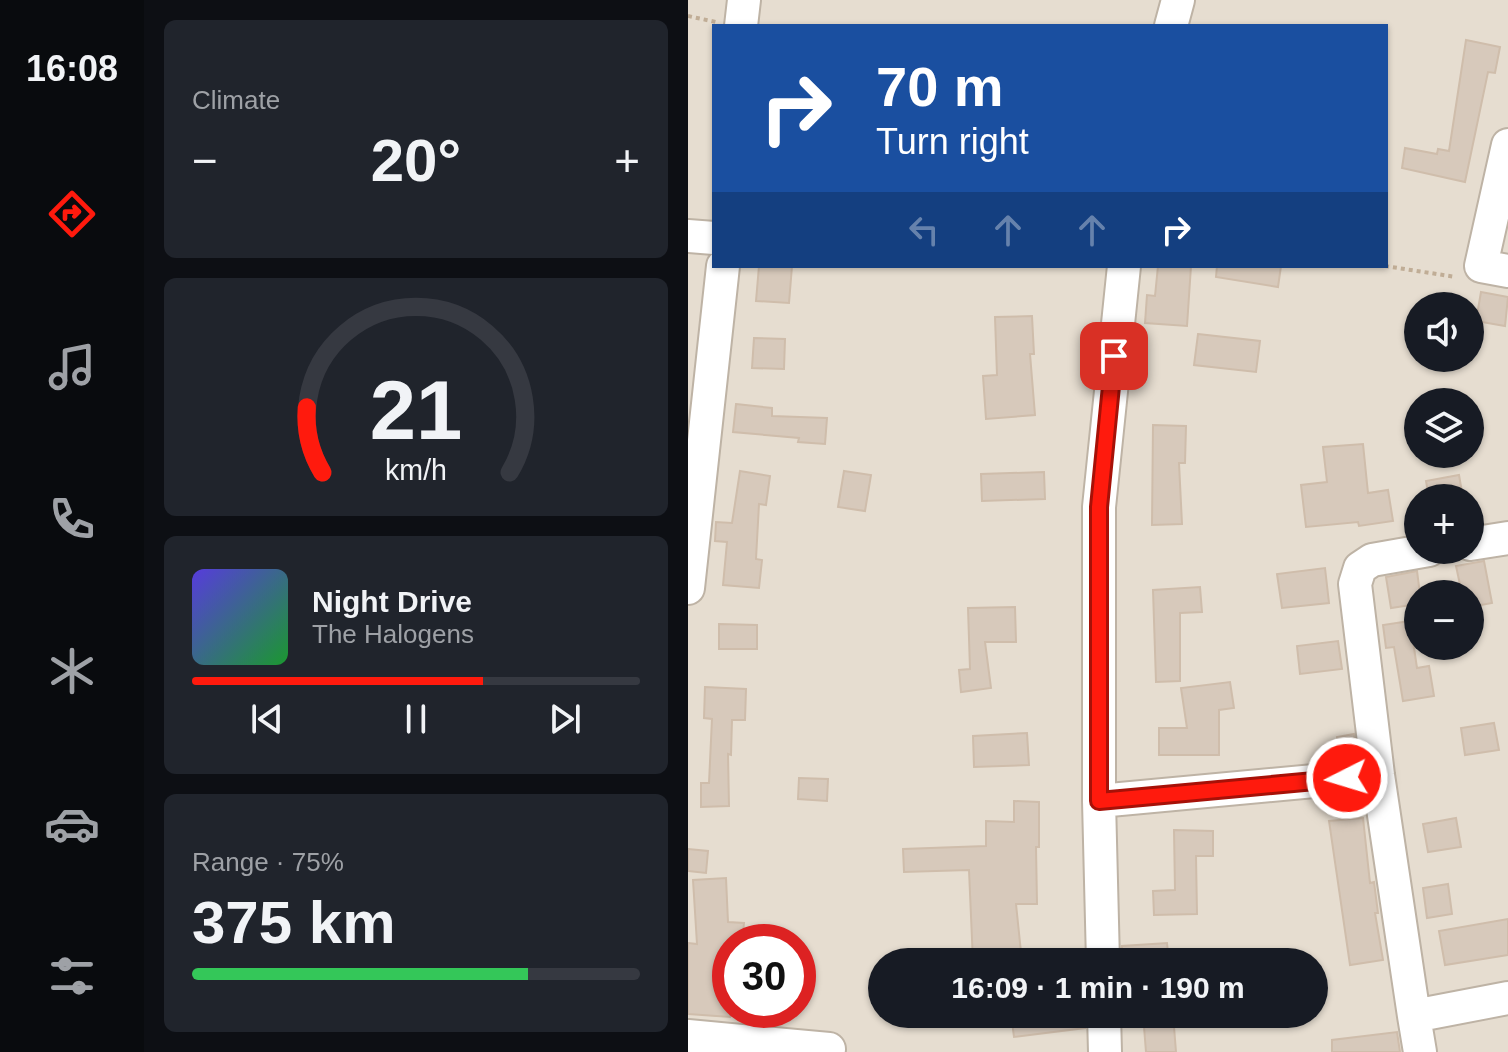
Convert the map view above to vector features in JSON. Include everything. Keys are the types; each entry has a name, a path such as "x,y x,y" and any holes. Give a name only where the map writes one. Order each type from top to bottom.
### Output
{"street":[{"path":"741,24 744,0"},
{"path":"1172,24 1178,0"},
{"path":"1494,269 1508,145"},
{"path":"688,236 712,238"},
{"path":"688,588 699,391 723,268"},
{"path":"1103,948 1099,801 1099,507 1124,268"},
{"path":"1484,542 1508,538"},
{"path":"1404,554 1372,560 1360,568 1355,584 1378,775 1420,1052"},
{"path":"1099,801 1378,775"},
{"path":"1414,1016 1508,998"},
{"path":"1104,1028 1105,1052"},
{"path":"688,1036 829,1049"}],"path":[{"path":"1388,267 1453,278 1494,269"}],"shaded area":[{"path":"688,0 1508,0 1508,1052 688,1052"}],"building":[{"path":"1466,40 1500,47 1495,73 1488,72 1465,182 1402,168 1405,148 1437,154 1438,149 1449,151"},
{"path":"759,268 792,268 789,303 756,301"},
{"path":"1158,268 1191,268 1187,326 1145,323 1147,295 1155,296"},
{"path":"1217,268 1281,268 1278,287 1216,277"},
{"path":"1484,293 1508,297 1505,326 1484,322"},
{"path":"1032,316 1034,354 1030,354 1035,415 986,419 983,376 997,375 995,317"},
{"path":"1198,334 1260,341 1256,372 1194,365"},
{"path":"754,338 785,339 784,369 752,368"},
{"path":"736,404 772,408 772,416 827,418 825,444 798,442 799,438 733,432"},
{"path":"1153,425 1186,426 1185,463 1179,463 1182,524 1152,525"},
{"path":"1363,444 1368,493 1388,490 1393,521 1359,526 1358,522 1306,527 1301,485 1327,482 1323,447"},
{"path":"740,471 770,476 766,505 759,504 756,559 762,560 759,588 723,585 727,542 715,541 716,522 732,523"},
{"path":"844,471 871,475 865,511 838,507"},
{"path":"1044,472 1045,499 982,501 981,474"},
{"path":"1459,475 1461,484 1427,484 1426,481"},
{"path":"1484,561 1492,603 1484,604 1484,580 1459,580 1456,566 1484,564"},
{"path":"1325,568 1329,603 1282,608 1277,574"},
{"path":"1417,571 1418,580 1404,580 1404,606 1391,608 1386,577"},
{"path":"1200,587 1202,612 1180,613 1180,681 1156,682 1153,590"},
{"path":"1015,607 1016,642 985,642 991,688 961,692 959,670 970,669 968,608"},
{"path":"1404,622 1404,660 1416,660 1417,668 1429,666 1434,696 1403,701 1394,647 1386,648 1383,625"},
{"path":"719,624 757,625 757,649 719,649"},
{"path":"1338,641 1342,669 1300,674 1297,646"},
{"path":"1230,682 1234,708 1219,710 1219,755 1159,755 1159,728 1187,728 1181,688"},
{"path":"705,687 746,689 745,720 732,720 731,755 728,754 729,806 701,807 701,783 709,783 712,719 704,718"},
{"path":"1494,723 1499,750 1465,755 1461,728"},
{"path":"1027,733 1029,765 974,767 973,736"},
{"path":"1354,734 1357,758 1340,759 1337,737"},
{"path":"799,778 828,779 827,801 798,799"},
{"path":"1014,801 1039,802 1037,904 1016,904 1021,948 972,948 969,870 904,872 903,849 986,846 986,821 1014,822"},
{"path":"1363,818 1383,960 1350,965 1329,821"},
{"path":"1456,818 1461,847 1428,852 1423,824"},
{"path":"1174,830 1213,831 1213,856 1196,856 1197,914 1154,915 1153,891 1175,890"},
{"path":"688,849 708,851 706,873 688,871"},
{"path":"726,878 728,922 744,923 712,924 712,1016 688,1014 688,943 697,944 693,880"},
{"path":"1448,884 1452,914 1427,918 1423,888"},
{"path":"1508,919 1508,955 1445,965 1439,931"},
{"path":"1167,943 1168,948 1122,948"},
{"path":"1013,1028 1085,1028 1014,1037"},
{"path":"1144,1028 1174,1028 1176,1052 1146,1052"},
{"path":"1397,1032 1400,1052 1332,1052 1332,1040"}],"route":[{"path":"1114,356 1099,507 1099,801 1347,778"}]}
